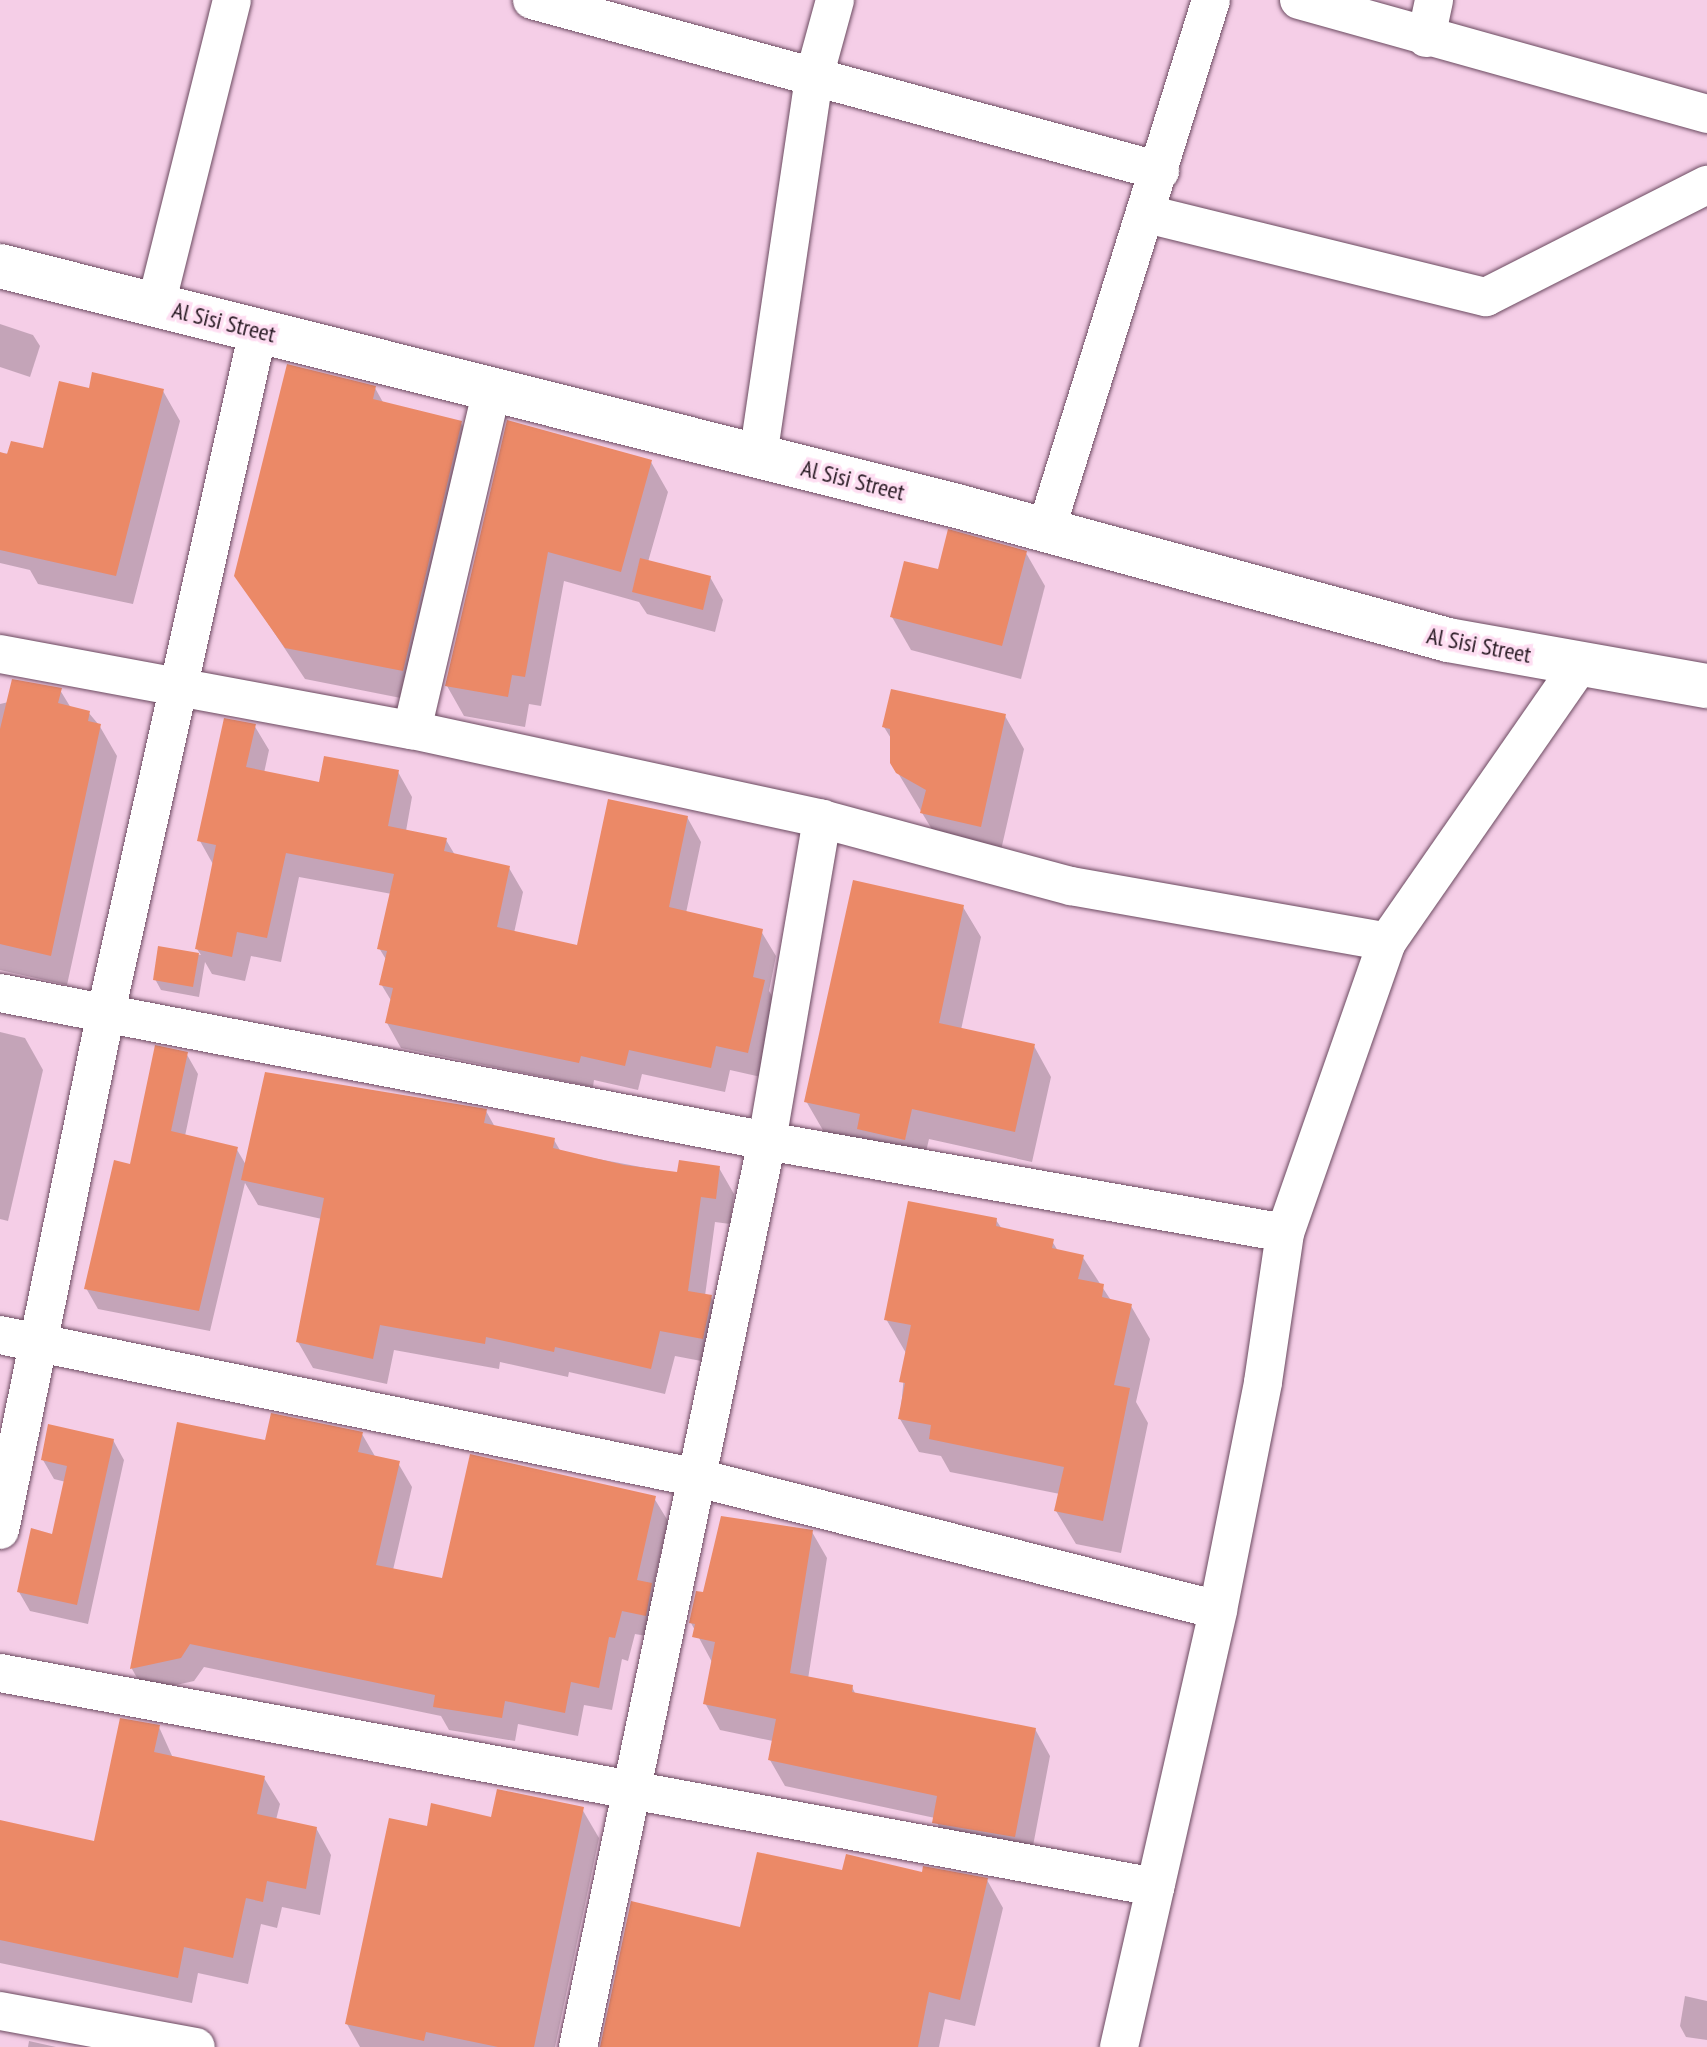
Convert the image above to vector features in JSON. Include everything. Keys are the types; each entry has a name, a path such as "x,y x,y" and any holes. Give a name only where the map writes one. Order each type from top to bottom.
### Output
{"street":[{"path":"156,305 232,0"},
{"path":"532,0 631,13 814,77 1160,171"},
{"path":"758,457 814,77 835,0"},
{"path":"1045,533 1147,214 1211,0"},
{"path":"1299,0 1426,38 1707,114"},
{"path":"1426,38 1434,0"},
{"path":"1147,214 1486,297 1707,185"},
{"name":"Al Sisi Street","path":"0,266 758,457 1448,640 1707,686"},
{"path":"0,1530 41,1345 106,1012 258,331"},
{"path":"412,730 492,389"},
{"path":"0,654 412,730 822,819 1071,886 1387,942"},
{"path":"1119,2047 1218,1610 1263,1382 1285,1233 1387,942 1580,664"},
{"path":"578,2047 767,1141 822,819"},
{"path":"0,993 767,1141 1285,1233"},
{"path":"0,1335 698,1478 1218,1610"},
{"path":"0,1673 630,1793 1155,1887"},
{"path":"0,2011 196,2047"}],"building":[{"path":"287,364 376,386 373,399 462,421 403,671 285,648 234,576"},
{"path":"92,372 164,389 116,576 0,550 0,452 7,454 11,441 43,448 59,381 89,388"},
{"path":"507,420 652,460 621,572 548,552 525,677 512,675 508,697 445,686"},
{"path":"948,529 1027,551 1002,646 890,617 904,561 938,569"},
{"path":"640,558 711,576 703,610 632,592"},
{"path":"12,679 62,688 58,703 90,711 88,721 101,724 51,956 0,944 0,729"},
{"path":"891,689 1006,714 981,827 920,813 926,790 896,773 890,763 890,729 882,727"},
{"path":"224,718 256,724 246,767 319,782 324,756 399,770 388,826 447,838 444,851 510,866 497,927 577,945 608,799 688,816 669,907 763,929 753,977 765,980 748,1053 716,1046 711,1068 629,1050 625,1066 581,1056 579,1063 385,1023 393,988 379,985 387,951 377,949 394,874 286,853 267,938 237,932 232,957 195,949 216,845 197,841"},
{"path":"853,880 964,905 939,1023 1035,1044 1015,1132 912,1109 905,1140 857,1129 860,1114 804,1102"},
{"path":"158,946 199,953 193,987 153,980"},
{"path":"155,1045 188,1052 171,1131 238,1147 199,1311 84,1289 114,1160 130,1164"},
{"path":"265,1072 487,1109 484,1123 555,1138 553,1148 624,1165 677,1172 679,1160 720,1166 716,1199 701,1197 688,1291 712,1295 703,1339 660,1331 651,1369 555,1347 554,1352 486,1337 485,1344 380,1325 373,1359 296,1342 324,1198 241,1180"},
{"path":"908,1201 997,1218 996,1226 1054,1239 1052,1248 1084,1255 1078,1279 1104,1284 1102,1297 1132,1304 1114,1385 1130,1388 1103,1521 1054,1511 1064,1467 929,1439 931,1425 898,1419 905,1383 899,1382 911,1325 884,1320"},
{"path":"271,1413 363,1432 358,1452 400,1461 376,1565 442,1578 470,1454 656,1496 637,1580 652,1583 646,1616 622,1611 615,1638 609,1637 599,1688 571,1682 565,1713 505,1701 502,1718 433,1707 435,1695 190,1644 181,1658 130,1669 177,1422 265,1440"},
{"path":"48,1424 114,1439 77,1605 17,1592 31,1528 52,1534 67,1466 41,1460"},
{"path":"721,1516 813,1530 790,1673 853,1685 852,1692 1036,1728 1015,1837 932,1823 937,1796 768,1760 776,1719 703,1704 715,1642 692,1637 695,1624 689,1623 696,1591 703,1592"},
{"path":"120,1718 160,1725 154,1752 265,1776 257,1814 317,1827 306,1889 267,1881 263,1902 246,1898 233,1958 184,1947 178,1978 0,1940 0,1820 94,1841"},
{"path":"497,1789 584,1807 534,2047 498,2047 426,2032 424,2041 345,2024 389,1818 427,1826 431,1803 491,1817"},
{"path":"757,1852 842,1870 846,1854 922,1872 923,1866 988,1878 960,2000 929,1992 918,2047 600,2047 631,1901 740,1927"}]}
